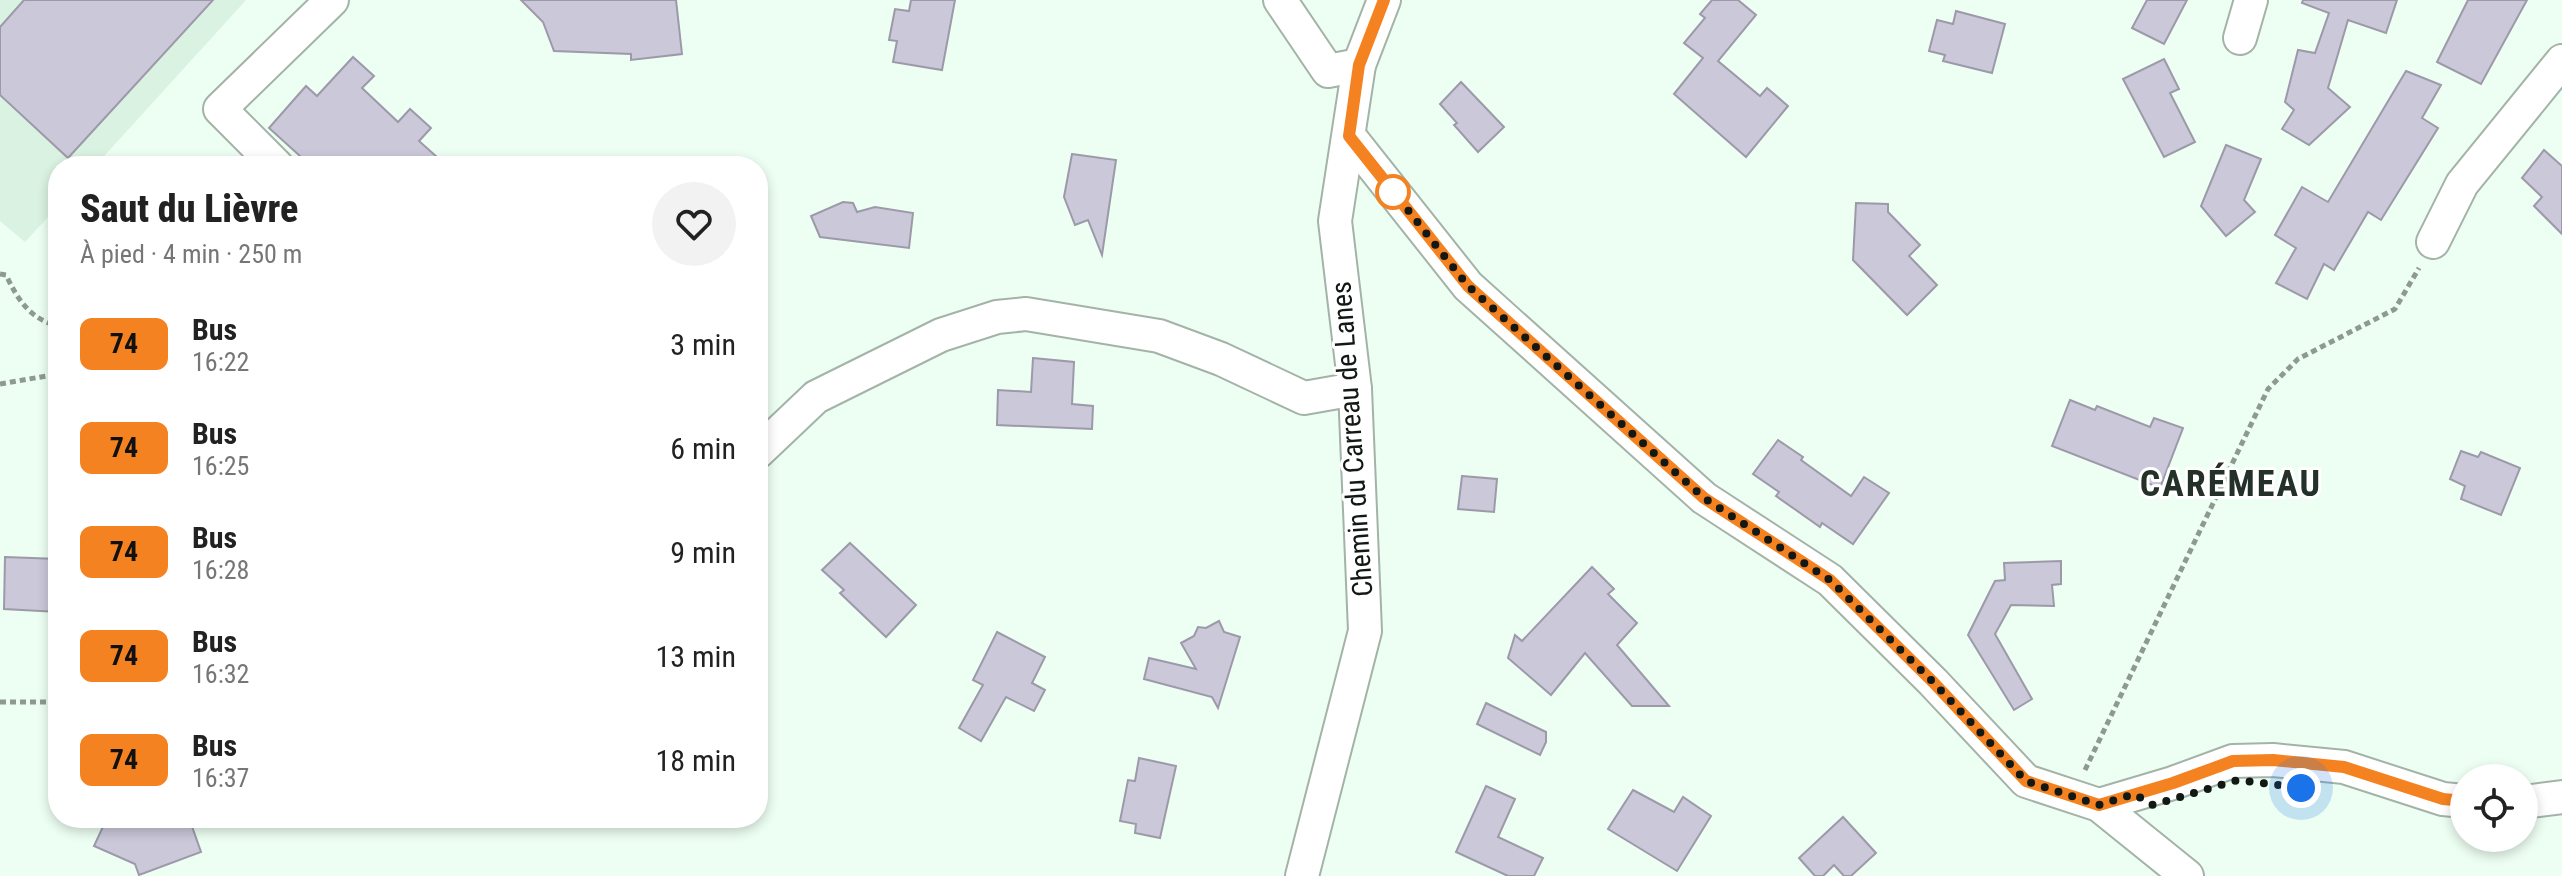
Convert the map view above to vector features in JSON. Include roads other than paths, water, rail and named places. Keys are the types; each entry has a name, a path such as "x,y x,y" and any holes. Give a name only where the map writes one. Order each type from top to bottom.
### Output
{"street":[{"path":"267,156 220,109 332,0"},
{"path":"1280,0 1328,71 1359,65"},
{"name":"Chemin du Carreau de Lanes","path":"1302,876 1365,631 1355,389 1335,221 1359,65 1384,0"},
{"path":"2240,38 2251,0"},
{"path":"2426,255 2462,184 2562,61"},
{"path":"1349,136 1468,286 1704,498 1830,580 1933,682 2026,781 2086,800 2187,876"},
{"path":"768,443 816,397 941,335 997,317 1026,314 1159,336 1221,359 1304,398 1355,389"},
{"path":"2086,800 2173,783 2233,761 2273,760 2344,767 2450,800"},
{"path":"2538,800 2562,797"}],"district":[{"name":"CARÉMEAU","path":"2231,484"}]}
